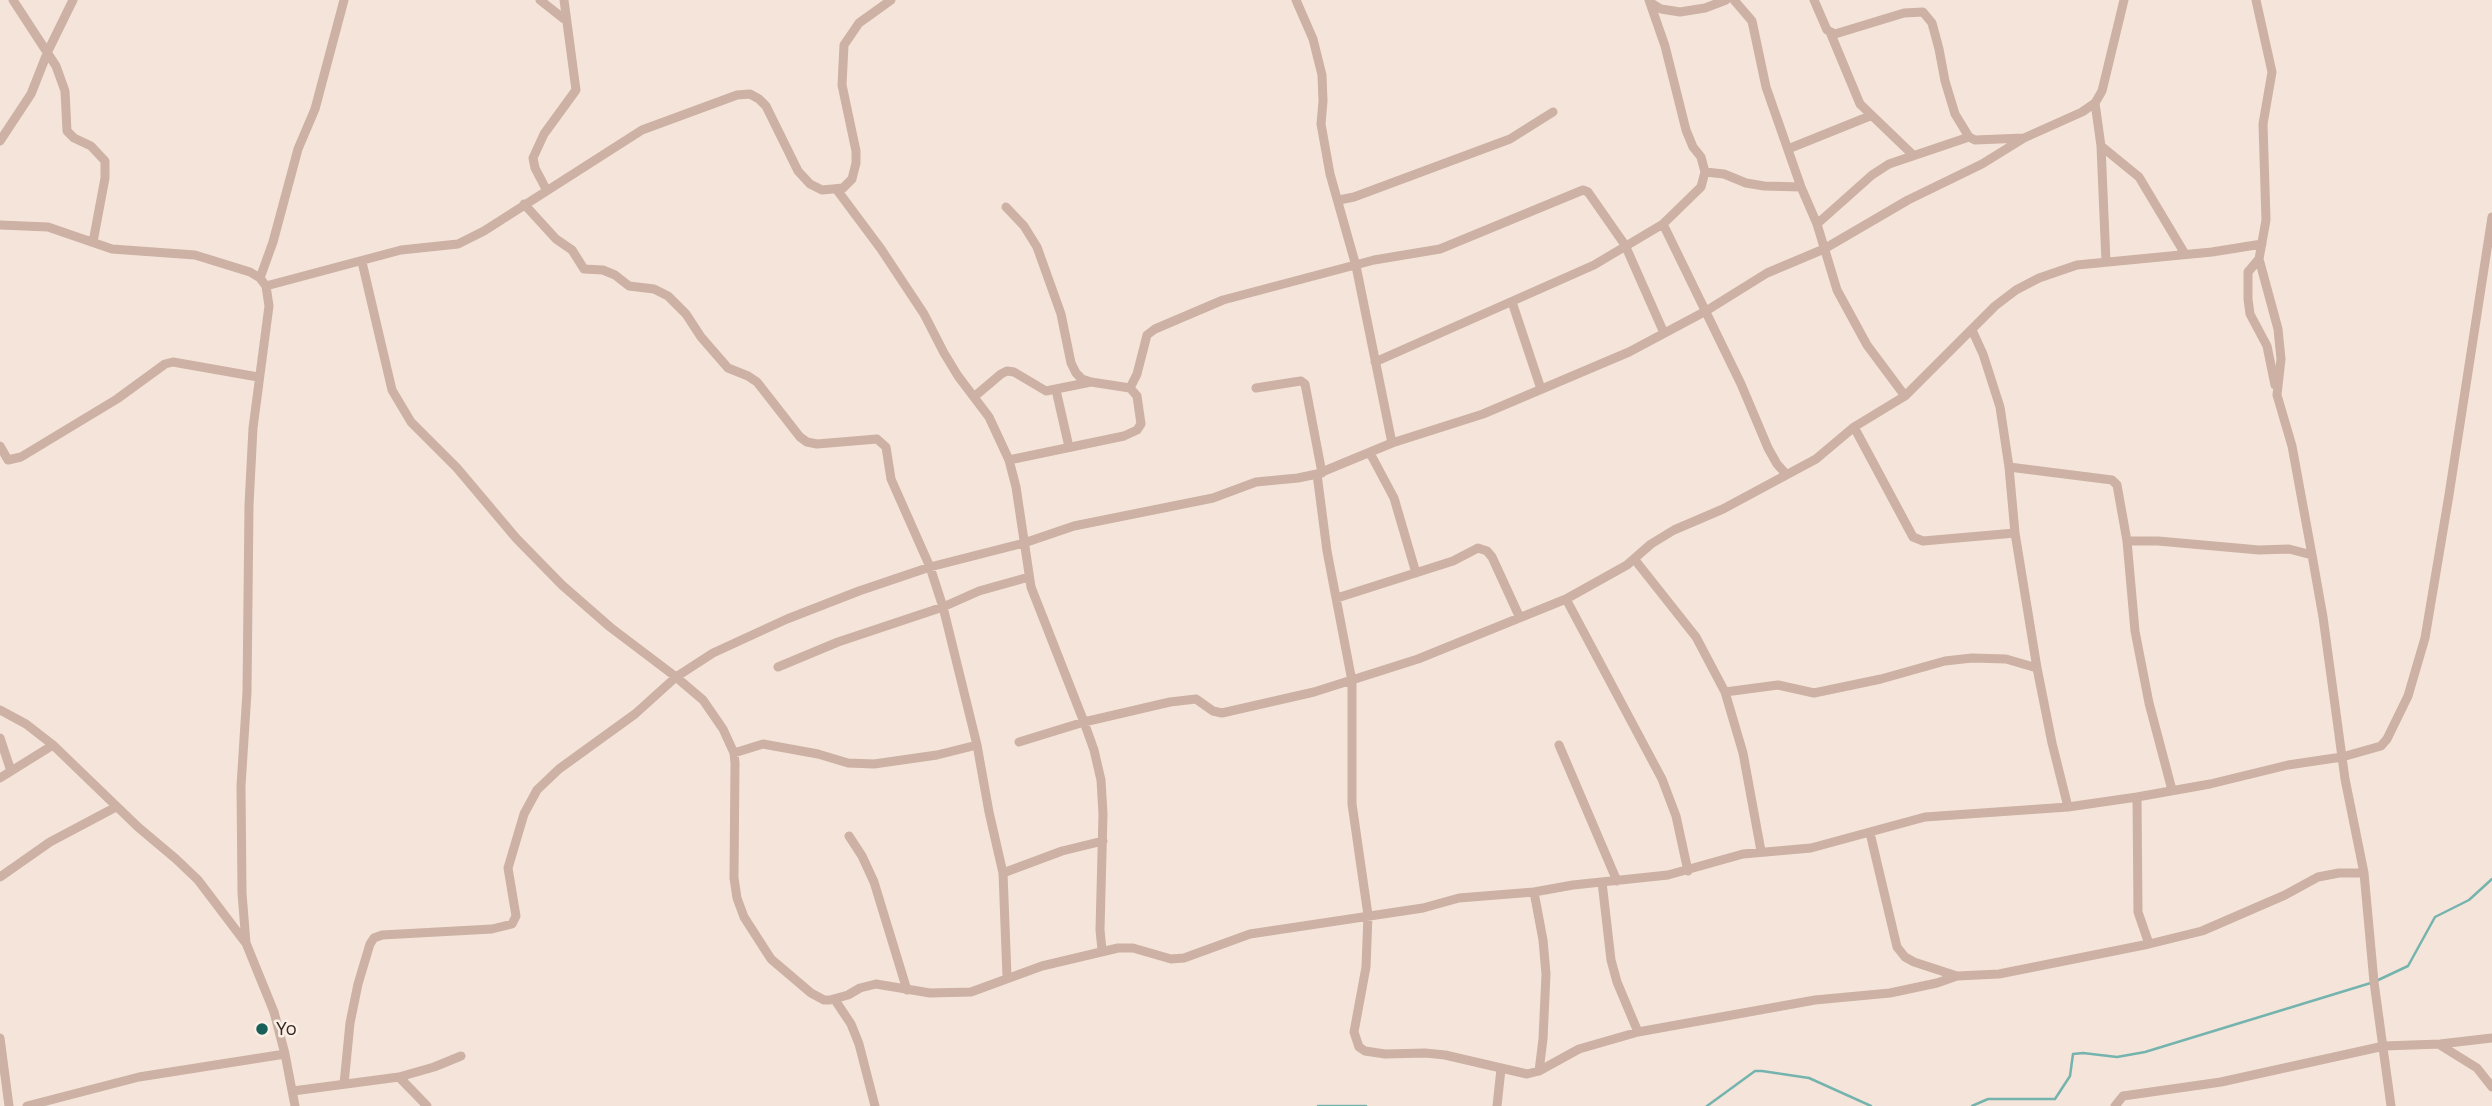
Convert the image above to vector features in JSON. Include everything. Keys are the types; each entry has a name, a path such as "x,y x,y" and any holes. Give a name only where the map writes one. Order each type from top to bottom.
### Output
{"street":[{"path":"13,0 48,51 65,91 67,131 74,138 91,146 105,161 105,178 93,242"},
{"path":"0,141 31,94 73,0"},
{"path":"246,943 242,893 241,786 247,681 249,505 258,377 269,306 263,282 298,149 315,109 344,0"},
{"path":"540,0 565,19"},
{"path":"546,189 533,158 544,134 576,90 564,0"},
{"path":"0,225 48,227 112,249 195,255 222,262 263,282 362,262 401,250 458,244 484,231 642,130 737,95 750,94 766,106 798,172 810,184 822,190 837,191 852,179 856,163 856,151 842,85 845,45 859,23 891,0"},
{"path":"1296,0 1313,39 1322,75 1321,124 1330,174 1356,266 1392,443"},
{"path":"1650,2 1661,9 1679,12 1705,8 1726,0"},
{"path":"1734,0 1752,21 1766,87 1817,224 1833,281 1867,345 1905,396"},
{"path":"1814,0 1860,104 1913,155"},
{"path":"344,1084 355,997 374,938 382,935 492,929 512,923 516,916 508,868 530,800 547,779 635,714 676,677 713,653 787,618 930,567 1024,543 1074,526 1213,498 1256,482 1320,473 1392,443 1483,414 1629,352 1706,311 1767,274 1824,249 1908,200 1982,164 2024,138 2095,103 2102,91 2124,0"},
{"path":"2256,0 2272,72 2263,124 2266,220 2259,259 2278,330 2281,359 2277,395 2292,446 2312,555 2342,757 2364,873 2374,982 2391,1106"},
{"path":"1375,362 1594,265 1663,223 1701,187 1705,172 1701,157 1693,147 1686,130 1650,2"},
{"path":"1830,33 1845,33 1904,13 1923,12 1932,23 1955,114 1969,137 1975,140 2024,138"},
{"path":"2095,103 2101,146 2106,262"},
{"path":"1339,200 1354,197 1510,139 1553,112"},
{"path":"1788,149 1870,116"},
{"path":"1817,224 1872,175 1889,164 1969,137"},
{"path":"2101,146 2139,177 2185,254"},
{"path":"1705,172 1724,173 1746,183 1764,186 1801,187"},
{"path":"1130,388 1137,374 1147,335 1155,329 1223,300 1356,266 1440,249 1583,190 1588,192 1625,244 1664,333"},
{"path":"837,191 875,240 924,314 944,353 995,426 1009,460 1016,487 1029,577 1037,606 1084,722 1101,780 1102,950"},
{"path":"524,204 556,239 572,250 584,269 603,270 629,286 654,289 667,296 686,314 701,337 728,368 757,382 800,437 807,442 817,444 877,439 886,447 891,479 930,567 943,607 977,745 1003,873 1007,977"},
{"path":"1006,207 1024,226 1037,247 1061,314 1071,363 1082,379 1130,388 1137,396 1141,424 1137,430 1111,439 1009,460"},
{"path":"362,262 392,390 411,422 457,467 516,538 562,585 610,627 703,700 723,729 734,753 734,878 744,917 760,944 780,968 817,997 835,1000 876,984 930,993 971,992 1007,977 1102,950 1133,948 1162,957 1184,958 1250,934 1423,908 1459,898 1534,892 1688,871 1761,851 1811,848 1925,817 2068,807 2137,797 2210,784 2288,765 2342,757 2381,746 2408,696 2425,638 2492,217"},
{"path":"1663,223 1741,384 1768,448 1786,474"},
{"path":"1019,742 1084,722 1170,702 1196,699 1213,711 1222,713 1352,681 1418,659 1566,600 1635,560 1651,544 1674,530 1723,509 1816,459 1854,427 1905,396 2004,298 2039,278 2077,265 2262,244"},
{"path":"2259,259 2248,272 2248,299 2250,314 2267,346 2274,385"},
{"path":"1511,302 1541,389"},
{"path":"1972,330 1983,354 2000,407 2015,533 2037,668 2068,807"},
{"path":"0,446 8,460 21,457 117,399 165,364 173,362 258,377"},
{"path":"975,396 1007,371 1014,372 1046,391 1091,382"},
{"path":"1256,388 1301,381 1305,384 1320,473 1327,551 1352,681 1352,804 1368,915 1366,967 1355,1021 1356,1041 1359,1047 1371,1053 1425,1052 1527,1074 1539,1071 1579,1049 1638,1032 1815,1000 1890,993 1937,984 1957,976 1999,974 2149,944 2202,931 2285,895 2318,877 2339,873 2364,873"},
{"path":"1056,390 1069,447"},
{"path":"1854,427 1913,537 1923,541 2015,533"},
{"path":"1370,453 1394,498 1416,573"},
{"path":"2009,467 2112,480 2119,489 2127,541 2135,631 2149,703 2172,790"},
{"path":"2127,541 2158,541 2233,549 2289,549 2312,555"},
{"path":"1337,598 1461,558 1473,549 1483,550 1492,557 1520,618"},
{"path":"1635,560 1696,637 1725,692 1743,753 1761,851"},
{"path":"778,667 838,642 943,607 979,591 1029,577"},
{"path":"1566,600 1662,779 1676,816 1688,871"},
{"path":"1725,692 1778,685 1814,693 1881,679 1945,661 1972,658 2006,659 2037,668"},
{"path":"0,710 26,724 54,745 116,807 191,873 246,943 274,1012 295,1106"},
{"path":"0,738 10,771"},
{"path":"734,753 763,744 818,754 848,763 874,764 937,755 977,745"},
{"path":"0,778 54,745"},
{"path":"1559,746 1617,881"},
{"path":"2137,797 2138,912 2149,944"},
{"path":"0,877 50,842 116,807"},
{"path":"1870,833 1897,947 1905,957 1914,962 1957,976"},
{"path":"849,836 874,882 907,990"},
{"path":"1003,873 1062,851 1103,841"},
{"path":"1602,882 1611,960 1617,982 1638,1032"},
{"path":"1534,892 1546,974 1539,1071"},
{"path":"835,1000 851,1024 859,1044 875,1106"},
{"path":"0,1038 9,1106"},
{"path":"2115,1106 2123,1096 2221,1082 2384,1046 2440,1044 2492,1038"},
{"path":"2440,1044 2477,1068 2492,1087"},
{"path":"27,1106 139,1077 285,1054"},
{"path":"293,1091 399,1077 434,1068 461,1056"},
{"path":"1497,1106 1501,1069"},
{"path":"399,1077 427,1106"}],"waterway":[{"path":"1972,1106 1988,1099 2055,1099 2070,1076 2073,1054 2117,1057 2145,1052 2374,982 2408,966 2435,917 2469,900 2492,879"},
{"path":"1707,1106 1755,1071 1809,1078 1871,1106"},
{"path":"1318,1106 1366,1106"}],"place":[{"name":"Yo","path":"262,1029"}]}
